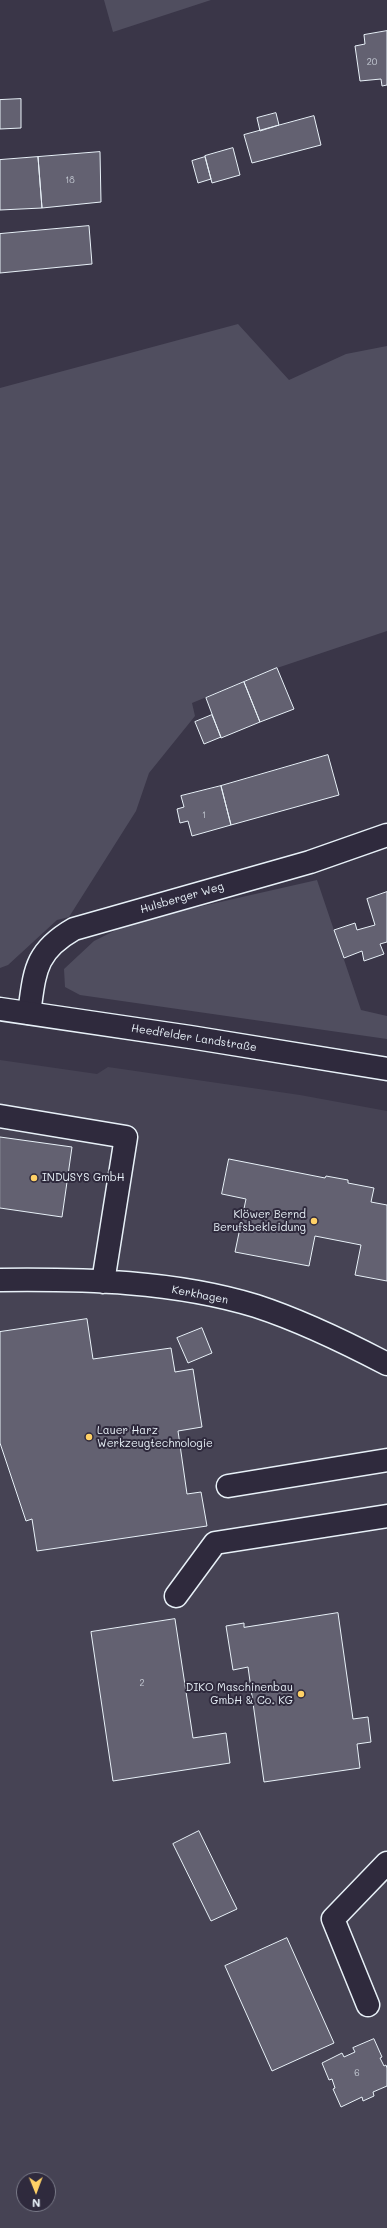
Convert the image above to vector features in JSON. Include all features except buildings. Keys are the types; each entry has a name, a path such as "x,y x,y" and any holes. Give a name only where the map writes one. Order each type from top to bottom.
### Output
{"street":[{"name":"Hulsberger Weg","path":"29,1013 35,968 50,946 74,929 310,862 387,835"},
{"name":"Heedfelder Landstraße","path":"0,1009 198,1038 387,1069"},
{"path":"0,1116 126,1137 103,1282"},
{"name":"Kerkhagen","path":"0,1280 70,1279 181,1289 256,1306 328,1333 387,1364"},
{"path":"228,1486 387,1460"},
{"path":"176,1596 215,1543 387,1516"},
{"path":"368,2005 333,1919 387,1863"}],"shaded area":[{"path":"104,0 211,0 113,32"},
{"path":"238,324 289,380 346,354 387,346 387,631 277,668 192,703 195,716 149,773 136,811 69,917 57,920 8,965 0,968 0,388"},
{"path":"317,880 361,1010 387,1016 387,1039 80,995 65,987 64,969 94,941 132,922"},
{"path":"0,1060 97,1074 108,1067 300,1095 387,1111 387,2228 0,2228"}],"place":[{"name":"INDUSYS GmbH","path":"34,1178"},
{"name":"Klöwer Bernd Berufsbekleidung","path":"314,1221"},
{"name":"Lauer Harz Werkzeugtechnologie","path":"89,1437"},
{"name":"DIKO Maschinenbau GmbH & Co. KG","path":"301,1694"}]}
